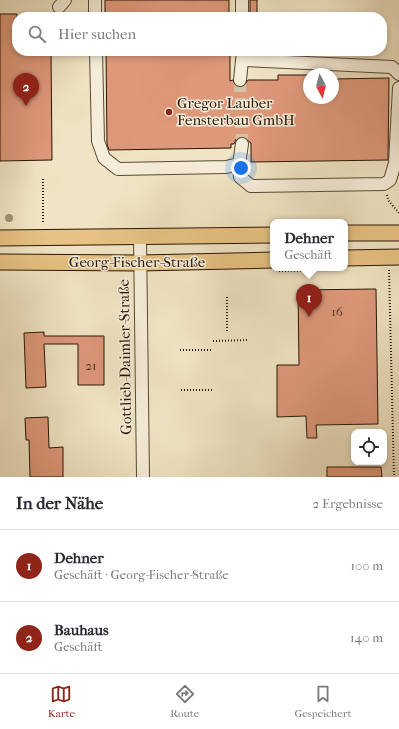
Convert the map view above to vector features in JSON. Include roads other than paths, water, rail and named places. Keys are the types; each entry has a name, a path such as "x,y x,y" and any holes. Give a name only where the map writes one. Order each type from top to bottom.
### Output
{"main road":[{"path":"348,233 399,233"},
{"name":"Georg-Fischer-Straße","path":"0,238 270,234"},
{"path":"348,258 394,257"},
{"name":"Georg-Fischer-Straße","path":"0,262 140,263 270,260"}],"street":[{"path":"95,0 95,12"},
{"path":"242,0 242,12"},
{"path":"96,56 98,141 104,158 118,168 226,167 239,164"},
{"path":"240,80 243,56"},
{"path":"255,56 392,67 399,74"},
{"path":"242,144 239,164 240,177 251,186 384,184 390,180 395,163 399,88"},
{"name":"Gottlieb-Daimler-Straße","path":"140,237 142,477"}],"tunnel":[{"path":"240,80 242,144"}],"place":[{"name":"Bauhaus","path":"26,106"},
{"name":"Gregor Lauber Fensterbau GmbH","path":"169,112"},
{"name":"Dehner","path":"309,317"}]}
